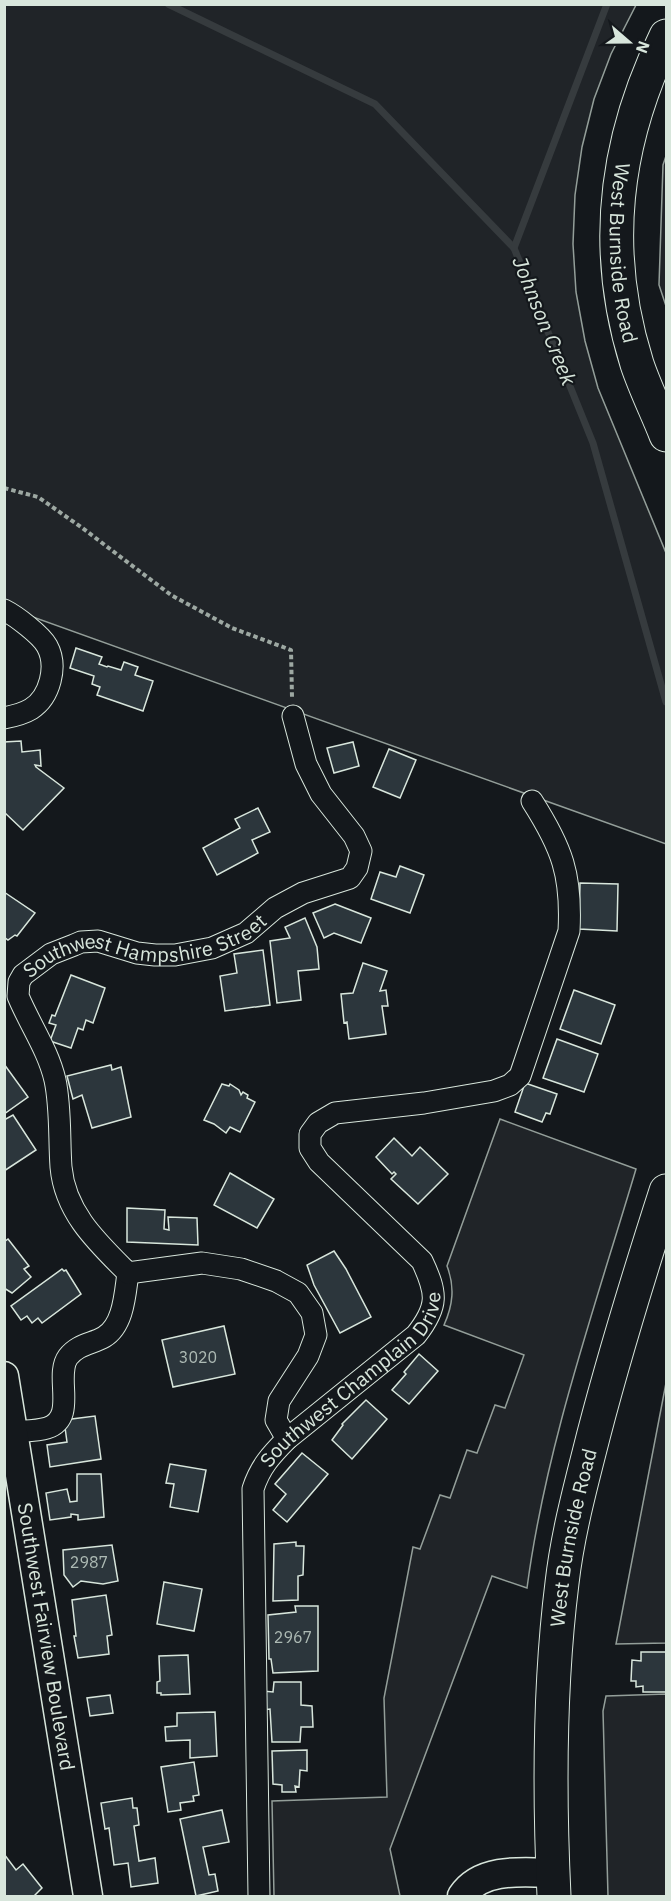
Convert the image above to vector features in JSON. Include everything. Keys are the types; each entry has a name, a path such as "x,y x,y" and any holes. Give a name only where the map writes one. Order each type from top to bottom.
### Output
{"main road":[{"name":"West Burnside Road","path":"666,36 652,65 638,104 624,154 618,196 617,237 618,276 630,338 638,365 666,435"},
{"name":"West Burnside Road","path":"554,1885 550,1742 562,1581 576,1504 599,1413 627,1313 666,1191"}],"street":[{"path":"4,610 46,644 53,667 43,697 33,708 21,714 4,717"},
{"name":"Southwest Hampshire Street","path":"128,1273 88,1231 68,1198 61,1169 56,1083 46,1052 18,996 19,982 27,971 51,954 81,942 98,941 128,951 155,955 175,955 212,948 246,933 275,908 303,894 350,878 357,868 361,851 354,836 321,794 306,764 292,716"},
{"name":"Southwest Champlain Drive","path":"259,1896 254,1489 263,1465 287,1439 416,1335 430,1318 434,1303 432,1282 422,1261 319,1162 310,1148 310,1134 318,1123 335,1113 424,1103 494,1091 510,1085 520,1076 569,931 569,880 554,835 532,801"},
{"path":"14,1432 48,1428 56,1423 65,1402 63,1369 67,1358 84,1344 105,1336 113,1329 122,1309 128,1273 202,1263 241,1269 276,1281 298,1293 312,1313 316,1335 308,1356 279,1401 276,1420 287,1439"},
{"name":"Southwest Fairview Boulevard","path":"4,1376 88,1896"},
{"path":"462,1896 474,1885 491,1876 520,1872 554,1885"}],"path":[{"path":"4,488 38,498 81,527 171,595 232,628 291,650 292,716"}],"shaded area":[{"path":"5,5 636,5 611,54 594,99 582,147 575,195 573,244 576,292 585,341 598,388 666,553 666,844 5,607"},
{"path":"666,156 666,306 659,285 663,165"},
{"path":"500,1119 636,1169 559,1429 535,1535 527,1588 492,1576 390,1849 400,1896 274,1896 272,1801 387,1797 384,1698 413,1547 420,1549 440,1495 450,1498 467,1450 477,1453 495,1405 505,1408 524,1355 444,1325 452,1296 447,1266"},
{"path":"666,1383 666,1643 616,1644"},
{"path":"666,1694 666,1896 608,1896 603,1711 606,1696"}],"building":[{"path":"76,648 102,657 99,664 107,667 121,670 124,662 138,667 135,675 153,681 143,711 97,695 100,687 92,684 94,676 70,668"},
{"path":"21,741 22,752 40,750 41,766 35,765 36,767 64,788 23,830 4,812 4,742"},
{"path":"353,742 359,766 334,773 327,748"},
{"path":"389,749 416,760 400,798 373,787"},
{"path":"258,808 270,832 252,840 258,853 217,875 203,848 240,828 235,819"},
{"path":"400,866 424,875 410,913 371,899 380,872 396,877"},
{"path":"580,883 618,884 617,931 579,929"},
{"path":"4,892 35,913 17,936 8,940 4,937"},
{"path":"335,904 371,918 361,943 334,933 324,938 313,913"},
{"path":"305,918 317,947 319,969 298,971 301,1000 277,1003 270,941 290,938 285,927"},
{"path":"263,950 270,1005 225,1011 220,976 237,973 234,954"},
{"path":"363,963 387,971 380,991 386,990 388,1006 382,1006 386,1034 349,1039 347,1022 344,1023 341,994 353,993"},
{"path":"71,975 105,988 93,1023 86,1020 83,1030 78,1028 71,1048 50,1041 56,1025 49,1023 52,1015 55,1016"},
{"path":"574,990 615,1005 601,1044 560,1029"},
{"path":"557,1039 598,1054 584,1092 543,1078"},
{"path":"4,1064 28,1097 4,1114"},
{"path":"111,1065 112,1070 121,1067 131,1117 92,1128 82,1095 73,1099 67,1076"},
{"path":"525,1083 557,1094 550,1114 546,1113 542,1122 515,1112"},
{"path":"222,1084 229,1086 230,1084 239,1090 241,1095 243,1092 248,1095 247,1098 255,1102 240,1132 230,1127 226,1133 204,1120"},
{"path":"13,1115 36,1150 4,1171 4,1120"},
{"path":"394,1138 412,1156 420,1147 448,1174 418,1204 391,1179 396,1174 394,1172 392,1174 376,1157"},
{"path":"230,1173 274,1199 257,1228 214,1205"},
{"path":"127,1208 165,1210 164,1229 169,1230 168,1217 197,1218 198,1245 127,1242"},
{"path":"8,1239 29,1266 24,1269 31,1277 12,1293 4,1288 4,1242"},
{"path":"334,1251 371,1317 340,1333 314,1285 307,1265"},
{"path":"62,1269 66,1270 81,1294 42,1323 38,1318 32,1323 27,1316 21,1320 11,1306"},
{"path":"224,1326 235,1374 173,1387 162,1340"},
{"path":"419,1354 438,1371 409,1404 392,1390"},
{"path":"366,1400 387,1419 352,1459 332,1440 342,1424"},
{"path":"95,1416 101,1459 50,1467 47,1445 67,1442 64,1420"},
{"path":"302,1453 328,1474 287,1522 273,1510 286,1494 275,1484"},
{"path":"170,1464 206,1470 198,1512 170,1507 174,1484 166,1483"},
{"path":"77,1474 101,1474 104,1517 78,1520 78,1515 71,1514 71,1517 50,1520 46,1493 67,1489 70,1502 77,1501"},
{"path":"296,1542 296,1546 304,1546 303,1575 298,1576 298,1600 273,1601 274,1544"},
{"path":"112,1545 118,1581 103,1584 81,1581 73,1587 64,1575 63,1550"},
{"path":"164,1582 202,1589 194,1631 157,1624"},
{"path":"106,1595 112,1635 107,1636 109,1654 78,1658 72,1600"},
{"path":"295,1606 318,1606 318,1671 273,1673 271,1659 269,1659 268,1615 296,1612"},
{"path":"641,1652 666,1652 666,1692 643,1692 643,1686 636,1687 636,1681 631,1681 632,1660 641,1661"},
{"path":"188,1655 190,1694 161,1695 157,1693 157,1682 160,1681 159,1656"},
{"path":"274,1682 301,1682 301,1705 312,1706 313,1727 301,1727 300,1742 272,1742 270,1709 263,1710 263,1691 273,1692"},
{"path":"110,1695 113,1713 90,1716 87,1698"},
{"path":"215,1712 217,1756 190,1758 190,1740 166,1741 165,1727 177,1726 177,1713"},
{"path":"307,1750 307,1771 300,1770 299,1787 295,1786 296,1792 282,1792 282,1785 273,1784 272,1751"},
{"path":"194,1762 199,1795 193,1796 194,1801 180,1803 181,1810 168,1812 161,1767"},
{"path":"132,1798 133,1808 137,1808 139,1825 134,1826 139,1861 155,1858 158,1883 131,1887 128,1863 114,1865 109,1828 105,1829 101,1803"},
{"path":"222,1810 229,1842 203,1847 209,1875 215,1874 218,1891 196,1896 180,1819"},
{"path":"4,1854 16,1870 23,1864 42,1888 34,1896 4,1896"}],"waterway":[{"name":"Johnson Creek","path":"168,4 375,104 514,248 593,443 666,702"},
{"path":"514,248 607,4"}]}
